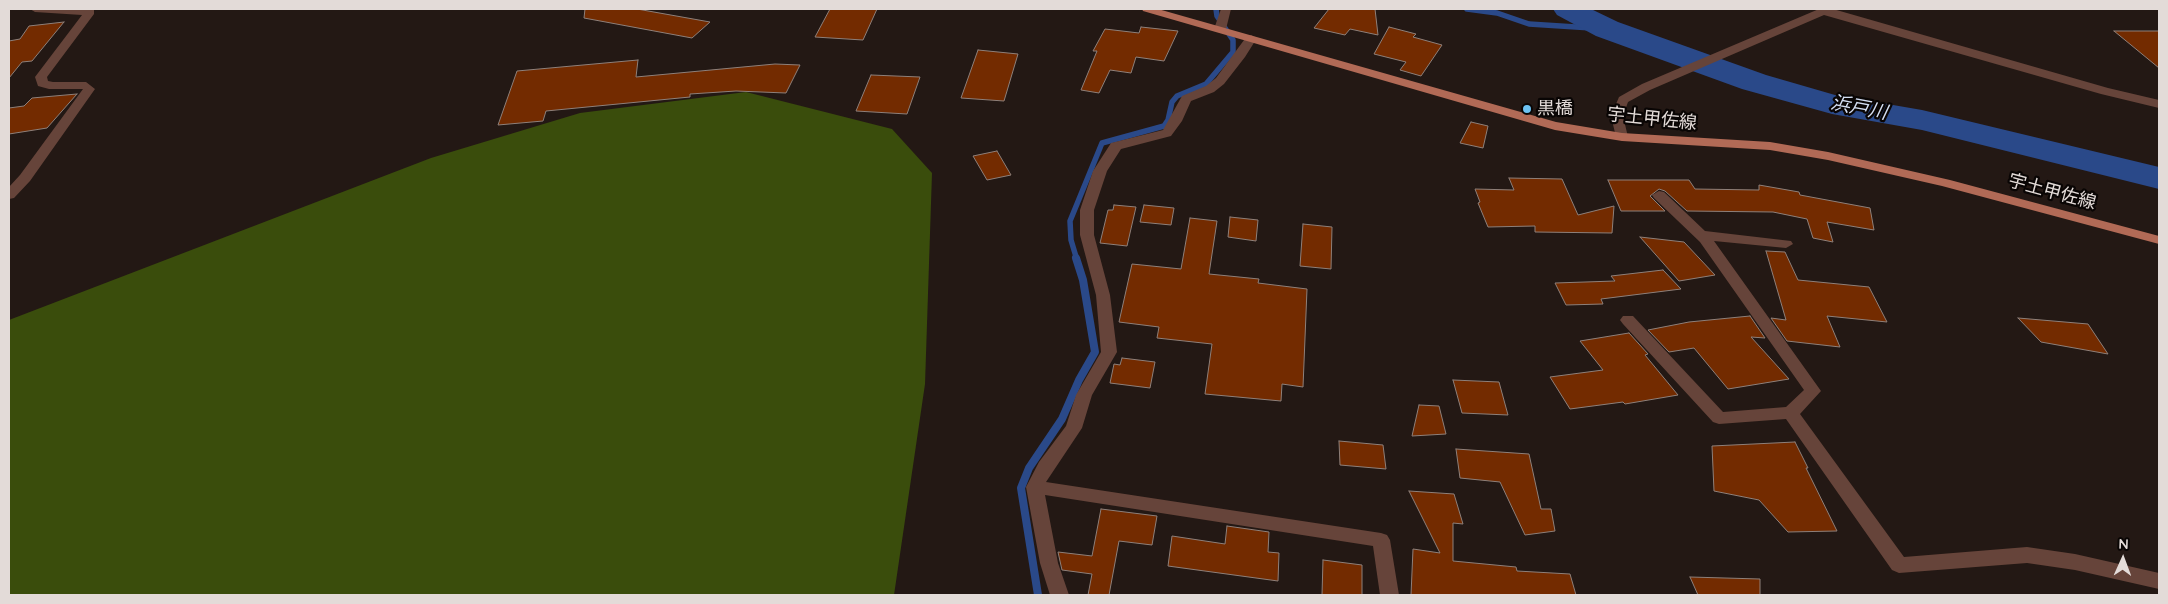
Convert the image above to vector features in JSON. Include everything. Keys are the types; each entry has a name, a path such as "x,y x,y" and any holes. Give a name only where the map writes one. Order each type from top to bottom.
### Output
{"main road":[{"name":"宇土甲佐線","path":"1147,9 1503,113 1555,126 1622,137 1770,146 1828,156 1945,183 2159,240"}],"street":[{"path":"9,195 25,178 89,89 86,86 78,85 48,85 42,83 41,77 90,12 35,9"},
{"path":"1220,29 1226,9"},
{"path":"1622,137 1617,116 1623,100 1646,87 1822,12 2105,91 2159,104"},
{"path":"1058,595 1047,553 1035,487 1045,467 1074,428 1084,395 1109,352 1103,294 1087,235 1087,210 1100,171 1116,146 1167,132 1176,121 1186,98 1210,89 1220,81 1241,55 1251,38"},
{"path":"1628,320 1719,418 1790,413 1813,391 1701,235 1660,196"},
{"path":"1701,235 1786,244"},
{"path":"1790,413 1899,565 2027,555 2075,562 2159,581"},
{"path":"1035,487 1381,540 1389,595"}],"green space":[{"path":"746,92 892,129 932,173 925,384 894,595 9,595 9,320 431,158 580,113"}],"building":[{"path":"585,9 637,9 710,22 692,38 584,18"},
{"path":"830,9 877,9 863,40 815,37"},
{"path":"1329,9 1375,9 1378,35 1350,29 1345,35 1314,28"},
{"path":"64,22 32,61 22,62 9,78 9,41 20,39 29,26"},
{"path":"1141,27 1178,31 1164,61 1136,57 1131,73 1110,70 1099,93 1081,90 1097,51 1093,51 1105,29 1139,33"},
{"path":"1389,27 1416,34 1413,37 1442,45 1421,76 1400,70 1406,62 1374,54"},
{"path":"2114,31 2159,31 2159,68"},
{"path":"978,50 1018,54 1004,101 961,98"},
{"path":"638,60 636,77 775,64 800,65 786,93 736,91 690,94 690,97 546,111 543,121 498,125 517,71"},
{"path":"871,75 920,77 907,114 856,111"},
{"path":"77,94 47,128 9,134 9,108 24,106 32,98"},
{"path":"1471,122 1488,126 1483,148 1460,143"},
{"path":"997,151 1011,175 987,180 973,156"},
{"path":"1509,178 1562,179 1578,215 1614,206 1612,233 1535,232 1535,226 1488,227 1478,203 1480,202 1475,189 1514,190"},
{"path":"1608,180 1689,180 1695,189 1759,190 1759,185 1799,192 1800,195 1870,208 1874,230 1827,222 1833,242 1813,238 1807,219 1773,212 1687,211 1665,191 1659,189 1650,196 1665,211 1621,211"},
{"path":"1114,205 1136,207 1127,246 1100,243 1108,210 1113,210"},
{"path":"1144,205 1174,208 1171,225 1140,222"},
{"path":"1230,217 1258,220 1256,241 1228,237"},
{"path":"1190,218 1217,221 1209,274 1259,279 1258,283 1307,289 1303,387 1282,384 1281,401 1205,394 1212,344 1157,338 1159,327 1119,322 1132,264 1181,269"},
{"path":"1303,224 1332,227 1331,269 1300,266"},
{"path":"1640,237 1684,242 1715,275 1679,281"},
{"path":"1766,251 1785,252 1798,280 1869,287 1887,322 1827,316 1840,347 1787,341 1771,318 1786,320"},
{"path":"1663,270 1681,289 1601,299 1603,304 1566,305 1555,283 1615,281 1611,276"},
{"path":"1750,316 1765,338 1751,337 1789,379 1728,389 1694,348 1669,352 1648,330 1689,322"},
{"path":"2018,318 2088,324 2108,354 2041,342"},
{"path":"1629,333 1648,354 1645,355 1678,395 1625,404 1623,402 1570,409 1550,377 1603,370 1580,341"},
{"path":"1122,358 1155,362 1150,388 1110,383 1114,364 1120,365"},
{"path":"1453,380 1499,382 1508,415 1462,413"},
{"path":"1419,405 1439,406 1446,434 1412,436"},
{"path":"1339,441 1383,445 1386,469 1340,465"},
{"path":"1795,442 1837,531 1788,532 1759,500 1714,491 1712,446"},
{"path":"1456,449 1529,454 1541,509 1551,509 1555,531 1525,535 1500,482 1460,478"},
{"path":"1409,491 1454,494 1463,524 1453,523 1453,561 1516,567 1517,571 1570,574 1576,595 1411,595 1413,549 1440,553"},
{"path":"1101,509 1157,516 1152,545 1119,541 1109,595 1088,595 1092,574 1062,570 1058,552 1092,556"},
{"path":"1227,526 1269,532 1268,552 1279,553 1278,581 1168,566 1172,536 1225,544"},
{"path":"1323,560 1362,565 1362,595 1322,595"},
{"path":"1690,577 1760,579 1760,595 1698,595"}],"waterway":[{"path":"1077,260 1071,240 1070,221 1102,143 1164,126 1168,120 1172,102 1177,96 1206,84 1233,52 1233,40 1217,16 1216,9"},
{"path":"1467,9 1497,13 1529,24 1607,29"},
{"name":"浜戸川","path":"1568,9 1607,29 1754,82 1832,104 1922,120 2159,178"},
{"path":"1038,595 1021,488 1029,468 1062,419 1079,380 1095,352 1083,280 1076,258"}],"place":[{"name":"黒橋","path":"1527,109"}]}
